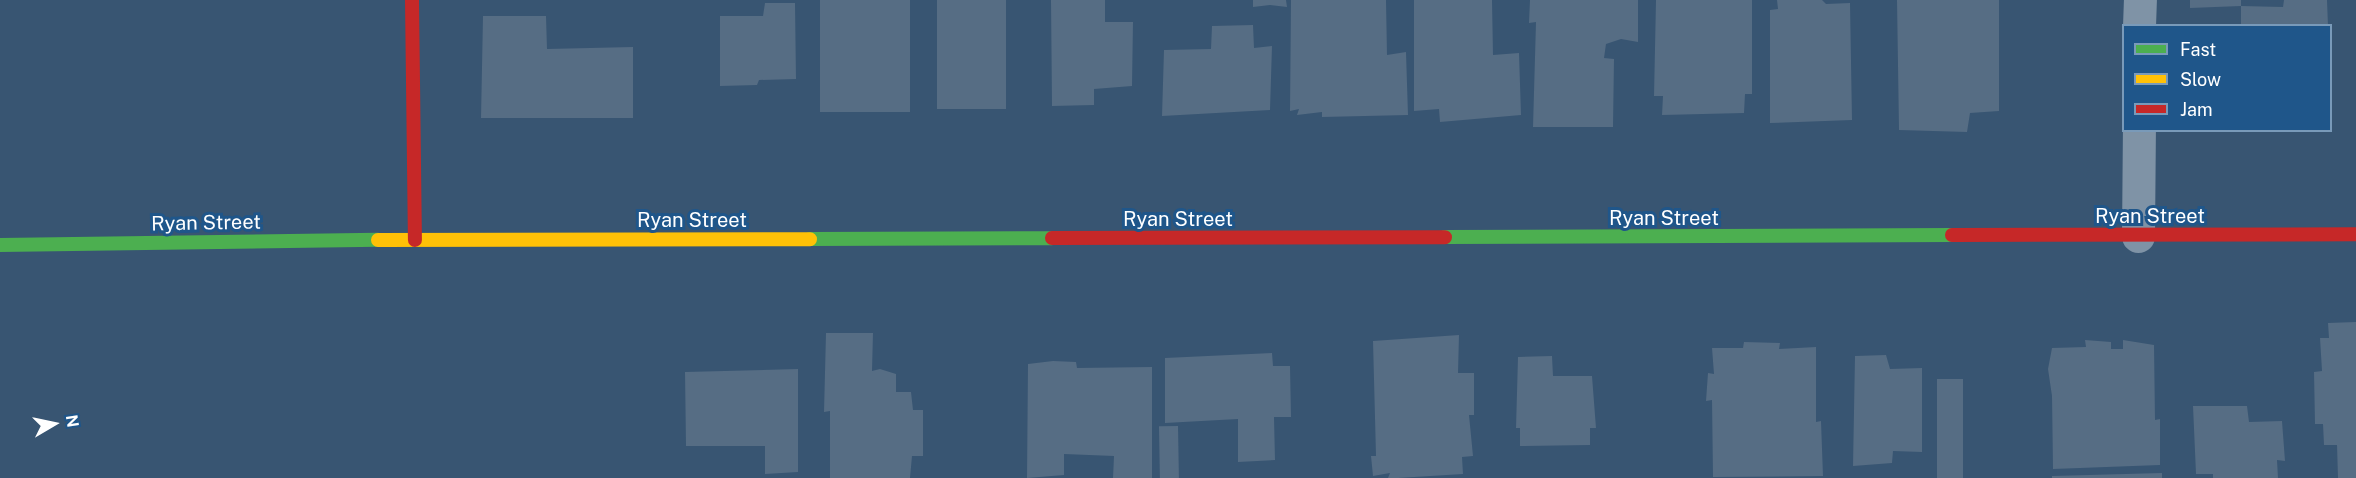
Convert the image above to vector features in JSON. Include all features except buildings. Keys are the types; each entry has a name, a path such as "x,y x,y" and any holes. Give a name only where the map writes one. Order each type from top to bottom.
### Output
{"street":[{"path":"412,0 415,240"},
{"path":"2139,24 2140,0"},
{"path":"2138,236 2139,132"},
{"name":"Ryan Street","path":"0,245 415,240 2356,234"}],"traffic: fast":[{"path":"1445,237 1952,235"},
{"path":"810,239 1052,238"},
{"path":"0,245 378,240"}],"traffic: slow":[{"path":"378,240 810,239"}],"traffic: jam":[{"path":"412,0 415,240"},
{"path":"1952,235 2356,234"},
{"path":"1052,238 1445,237"}]}
